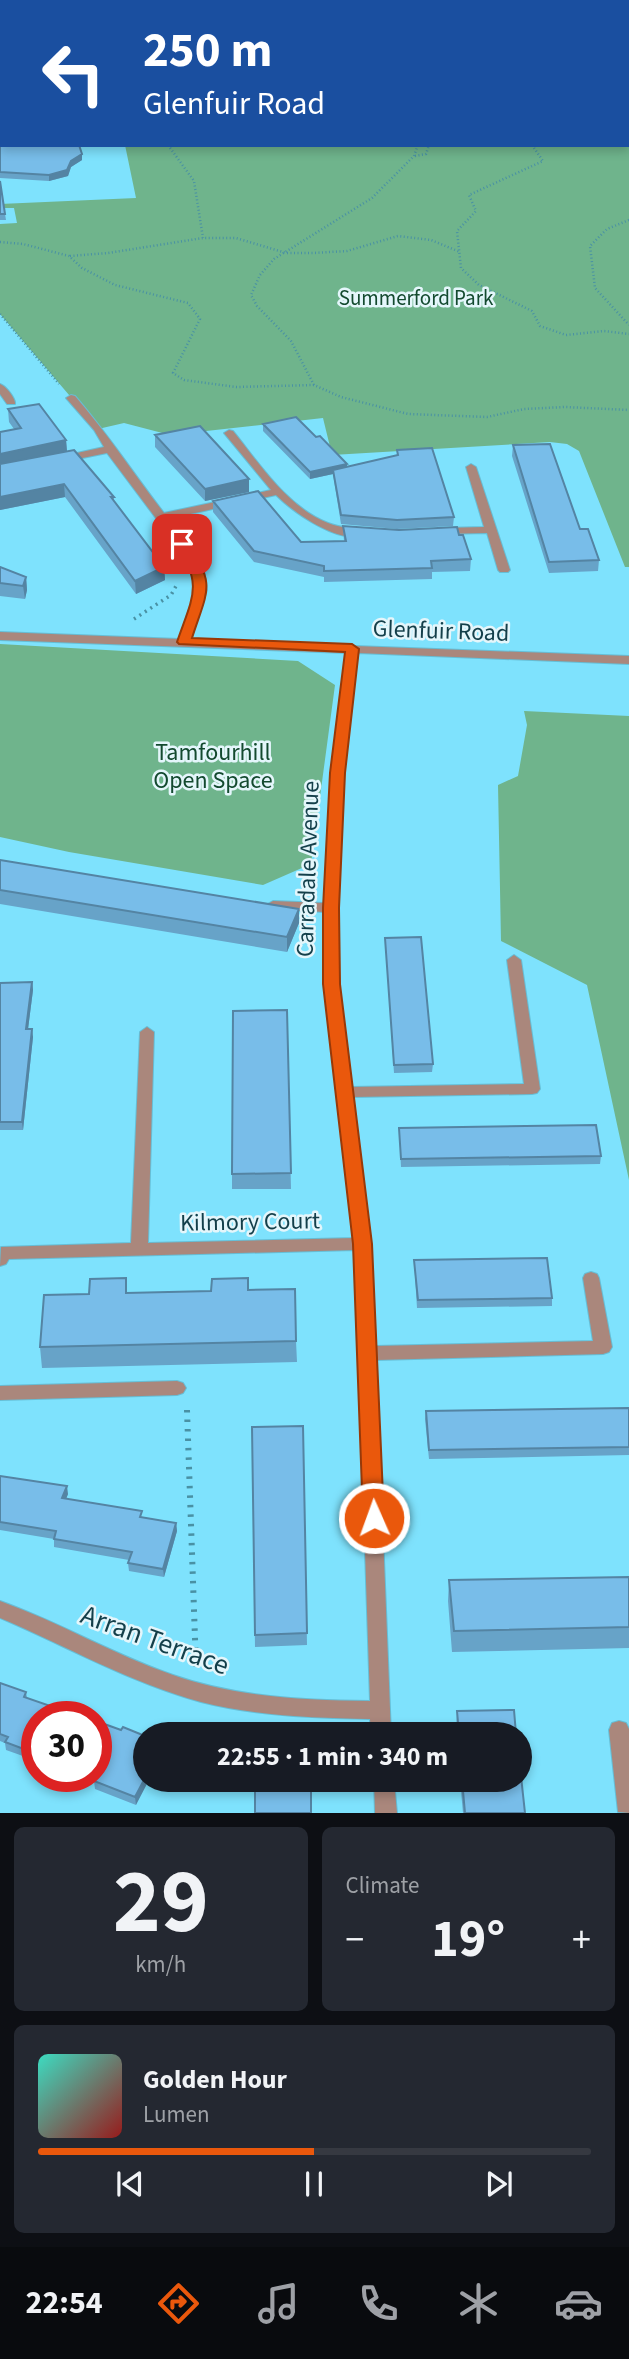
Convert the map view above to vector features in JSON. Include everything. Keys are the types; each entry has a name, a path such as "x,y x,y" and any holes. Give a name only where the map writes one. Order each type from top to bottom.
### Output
{"street":[{"path":"0,387 11,402"},
{"path":"71,398 98,429 197,565 201,590 184,642"},
{"path":"229,433 277,492 317,524 352,533 380,532"},
{"path":"49,461 110,449"},
{"path":"471,467 504,570"},
{"path":"160,517 277,492"},
{"path":"435,531 491,530"},
{"name":"Glenfuir Road","path":"0,636 629,660"},
{"name":"Carradale Avenue","path":"352,649 337,773 331,908 331,984 363,1244 369,1353 380,1722"},
{"path":"254,903 295,908 331,908"},
{"path":"345,1092 532,1089 514,960"},
{"path":"139,1249 147,1032"},
{"name":"Kilmory Court","path":"0,1260 1,1253 363,1244"},
{"path":"369,1353 603,1347 592,1278"},
{"path":"0,1393 177,1388"},
{"name":"Arran Terrace","path":"0,1609 120,1662 199,1692 299,1708 379,1710"},
{"path":"619,1730 629,1812"},
{"path":"385,1792 386,1813"}],"path":[{"path":"169,147 181,160 195,185 197,217 203,238"},
{"path":"314,385 305,360 294,343 277,323 256,308 251,295 260,275 274,259 372,198 414,156 417,147"},
{"path":"414,156 426,154 428,147"},
{"path":"533,147 543,161 524,174 489,183 469,195 476,211 457,231 461,268 479,285 532,311 540,326 566,335 604,331 629,334"},
{"path":"629,220 618,222 603,231 590,246 595,288 629,325"},
{"path":"0,242 23,244 69,256 108,253 203,238 236,238 286,253 347,251 398,236 432,240 460,252"},
{"path":"69,256 82,268 115,285 188,303 200,319 195,337 181,353 173,373 184,380 236,387 314,385 341,397 408,414 487,417 524,409 565,407 629,410"},
{"path":"0,314 71,398"},
{"path":"133,620 171,595 179,582 182,544"},
{"path":"177,1388 186,1395 193,1641 199,1692"}],"green space":[{"name":"Summerford Park","path":"125,147 629,147 629,567 625,567 579,451 567,444 550,442 332,455 323,418 170,435 124,423 98,429 0,314 0,224 17,223 14,208 0,208 0,204 136,198"},
{"name":"Tamfourhill Open Space","path":"0,644 298,661 335,685 311,864 263,885 69,852 0,837"},
{"path":"524,711 629,716 629,1180 587,985 501,941 498,785 518,776 527,725"}],"building":[{"path":"0,147 80,147 82,154 71,161 67,170 49,175 0,172"},
{"path":"0,181 5,214 0,214"},
{"path":"39,404 66,440 0,454 0,432 21,428 8,409"},
{"path":"296,417 316,437 320,436 347,464 310,472 263,424"},
{"path":"200,426 249,479 205,489 155,435"},
{"path":"550,444 580,529 588,529 599,560 549,562 513,445"},
{"path":"432,448 454,517 397,520 341,515 333,470 398,455 397,450"},
{"path":"74,450 114,497 111,497 164,567 135,581 64,484 0,497 0,464"},
{"path":"258,491 301,542 346,541 343,526 399,530 457,527 459,535 463,535 471,559 431,561 432,568 324,571 324,566 254,551 213,501"},
{"path":"0,567 26,577 23,586 0,583"},
{"path":"0,860 299,909 287,937 0,890"},
{"path":"421,937 433,1064 394,1065 385,938"},
{"path":"32,982 26,1029 32,1029 22,1122 0,1122 0,983"},
{"path":"287,1010 291,1173 232,1174 233,1011"},
{"path":"596,1125 601,1156 401,1159 399,1128"},
{"path":"547,1258 552,1298 418,1300 414,1260"},
{"path":"126,1278 126,1293 211,1291 212,1279 248,1278 248,1290 295,1289 296,1341 40,1347 44,1295 89,1294 90,1279"},
{"path":"629,1408 629,1447 429,1450 426,1411"},
{"path":"303,1426 307,1633 255,1635 252,1427"},
{"path":"0,1476 67,1486 62,1498 142,1511 140,1517 176,1523 163,1569 128,1563 132,1552 54,1539 56,1531 0,1522"},
{"path":"629,1577 629,1627 454,1631 449,1580"},
{"path":"0,1683 26,1692 24,1697 36,1701 21,1701 21,1748 5,1742 8,1737 0,1734"},
{"path":"514,1710 515,1722 458,1722 457,1711"},
{"path":"112,1727 133,1731 133,1792 138,1792 135,1797 112,1788"},
{"path":"255,1792 311,1792 311,1813 255,1813"},
{"path":"463,1792 523,1792 525,1813 465,1813"}],"route":[{"path":"182,544 197,565 201,590 184,642 352,649 337,773 331,908 331,984 363,1244 374,1518"}]}
